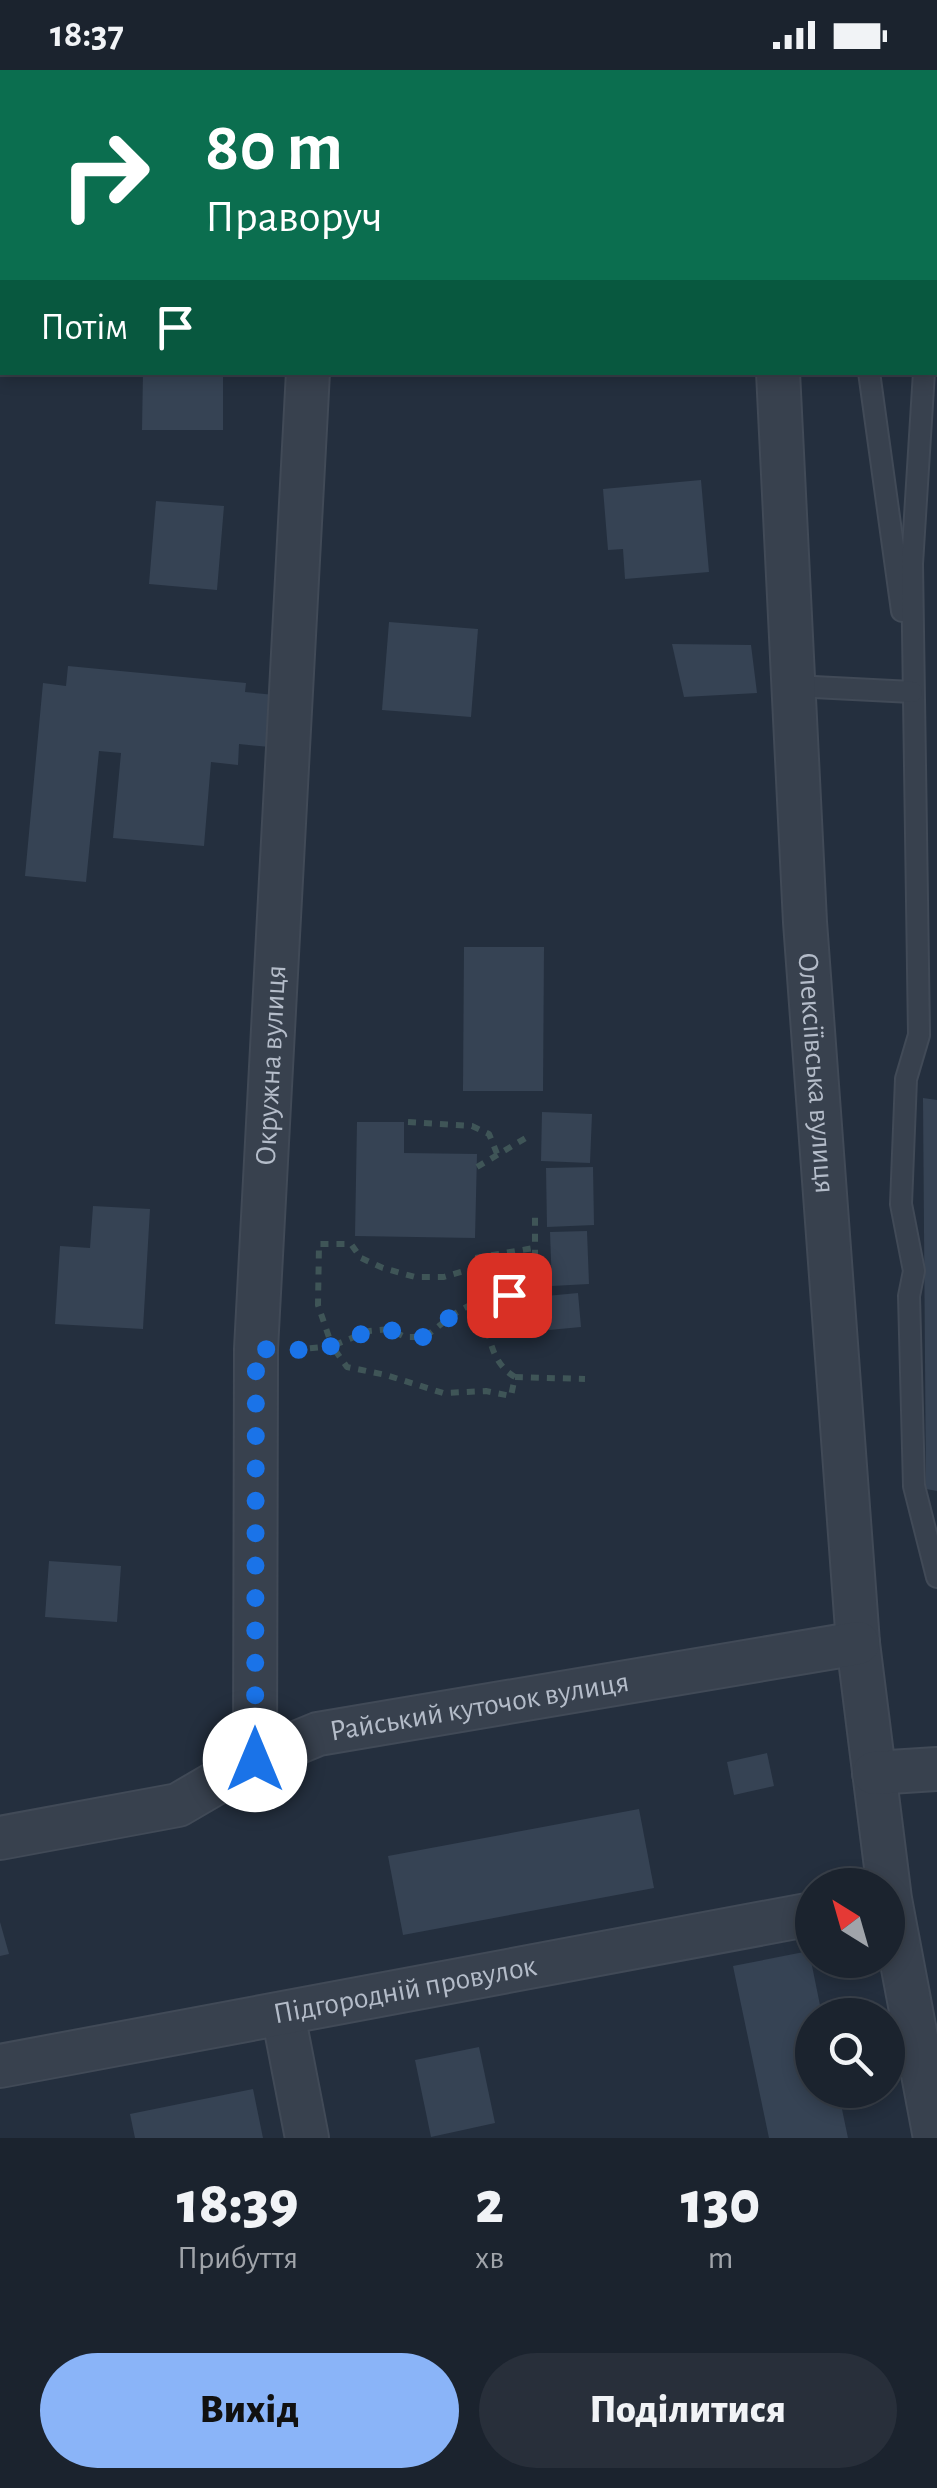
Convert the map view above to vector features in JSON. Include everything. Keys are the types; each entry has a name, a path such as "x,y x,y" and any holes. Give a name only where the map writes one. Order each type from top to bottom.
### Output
{"street":[{"name":"Окружна вулиця","path":"255,1760 256,1349 308,375"},
{"name":"Олексіївська вулиця","path":"778,375 807,941 858,1643 885,1868"},
{"name":"Райський куточок вулиця","path":"0,1838 178,1804 255,1760 318,1734 858,1643"},
{"path":"874,1773 937,1768"},
{"name":"Підгородній провулок","path":"0,2066 795,1917"},
{"name":"Олексіївська вулиця","path":"904,1978 935,2138"},
{"path":"283,2014 306,2138"}],"lane":[{"path":"869,375 912,692"},
{"path":"924,375 912,564 919,1035 906,1080 901,1204 914,1271 909,1296 914,1486 937,1577"},
{"path":"794,686 912,692"}],"path":[{"path":"408,1122 472,1126 489,1134 498,1156"},
{"path":"477,1167 529,1136"},
{"path":"484,1311 514,1313 535,1306 535,1210"},
{"path":"474,1268 444,1277 416,1276 362,1258 351,1244 319,1244 318,1305 332,1346 347,1367 443,1393 486,1391 511,1396 515,1376"},
{"path":"534,1248 475,1258 474,1268 486,1296 484,1311 493,1352 504,1370 515,1376 585,1380"},
{"path":"256,1349 307,1350 332,1346 369,1331 389,1329 405,1337 425,1337 486,1296 535,1289"}],"building":[{"path":"143,375 223,375 223,430 142,430"},
{"path":"701,480 709,572 625,579 623,549 608,550 603,489"},
{"path":"156,501 224,506 217,590 149,584"},
{"path":"389,622 478,629 471,717 382,710"},
{"path":"672,644 751,645 757,693 684,697"},
{"path":"68,666 246,683 245,692 275,695 270,747 239,744 238,765 211,762 204,846 113,838 121,753 99,751 86,882 25,876 43,683 66,686"},
{"path":"464,947 544,947 543,1091 463,1091"},
{"path":"923,1098 937,1100 937,1491 926,1489"},
{"path":"542,1112 592,1114 590,1163 541,1161"},
{"path":"357,1122 404,1122 404,1153 477,1154 475,1238 355,1236"},
{"path":"593,1167 594,1225 547,1227 546,1168"},
{"path":"93,1206 150,1209 143,1329 55,1324 60,1246 90,1248"},
{"path":"587,1231 589,1284 552,1286 550,1232"},
{"path":"578,1293 581,1327 549,1330 546,1296"},
{"path":"49,1561 121,1566 117,1622 45,1617"},
{"path":"767,1753 774,1786 734,1795 727,1762"},
{"path":"639,1809 654,1888 403,1935 388,1856"},
{"path":"0,1922 9,1954 0,1956"},
{"path":"795,1954 795,1978 814,1978 819,1998 795,1998 795,2108 842,2108 848,2138 769,2138 733,1966"},
{"path":"479,2047 495,2123 431,2137 415,2060"},
{"path":"253,2089 263,2138 135,2138 130,2114"}],"route":[{"path":"255,1760 256,1349 307,1350 332,1346 369,1331 389,1329 405,1337 425,1337 486,1296 509,1295"}]}
